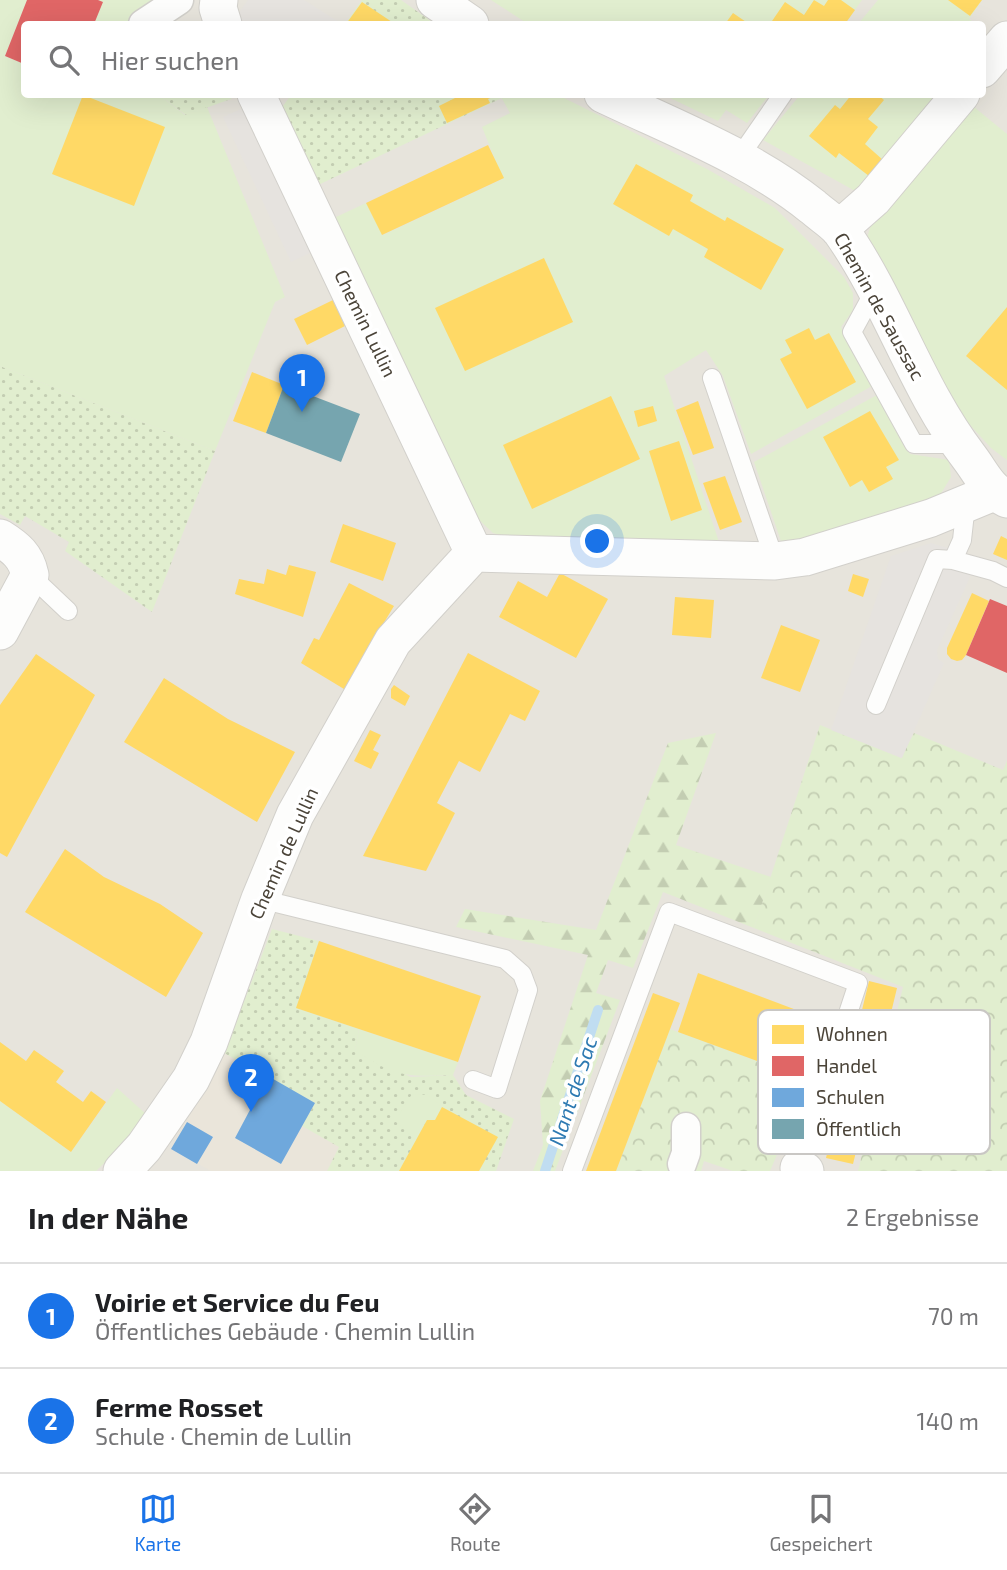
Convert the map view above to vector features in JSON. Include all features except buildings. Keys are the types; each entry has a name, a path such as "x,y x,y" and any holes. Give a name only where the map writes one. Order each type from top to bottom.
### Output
{"street":[{"path":"148,21 178,0"},
{"path":"435,0 466,21"},
{"path":"986,64 1007,40"},
{"name":"Chemin Lullin","path":"258,98 474,552"},
{"name":"Chemin de Saussac","path":"611,98 738,159 792,191 839,229 875,290 911,363 989,498"},
{"path":"839,229 873,199 958,98"},
{"path":"474,552 775,561 806,557 989,498"},
{"path":"0,538 15,547 26,560 30,575 0,631"},
{"name":"Chemin de Lullin","path":"122,1171 144,1147 191,1079 209,1042 260,899 295,815 393,641 474,552"},
{"path":"687,1126 687,1169"}],"lane":[{"path":"738,159 780,98"},
{"path":"712,378 775,561"},
{"path":"953,560 962,540 989,498"},
{"path":"876,705 937,559 953,560 993,571 1007,578"},
{"path":"30,575 68,611"},
{"path":"260,899 505,959 522,974 528,989 497,1089 472,1080"},
{"path":"572,1171 670,912 858,983 850,1010"}],"shaded area":[{"path":"0,0 1007,0 1007,1171 0,1171"},
{"path":"248,0 304,0 337,21 243,21 236,17"},
{"path":"243,108 312,252 291,262 223,117"},
{"path":"931,543 979,557 937,650 938,659 944,663 902,758 831,730 891,556"},
{"path":"224,1053 315,1103 339,1147 327,1171 211,1171 171,1149"}],"green space":[{"path":"0,0 27,0 5,56 21,63 21,98 163,98 185,115 207,107 285,297 275,302 215,451 0,366"},
{"path":"98,0 165,0 176,19 95,21 102,2"},
{"path":"362,0 401,0 431,21 347,21"},
{"path":"491,0 862,0 847,21 523,21"},
{"path":"878,0 982,0 969,19 972,21 860,21"},
{"path":"163,98 231,98 231,99 186,115"},
{"path":"289,98 502,98 316,186 280,110"},
{"path":"502,98 564,98 707,169 775,208 844,277 853,293 853,310 841,327 872,386 751,454 723,376 706,350 664,376 719,542 520,540 493,533 475,516 334,218 366,203 383,235 503,179 482,127 510,113"},
{"path":"670,98 767,98 747,123 726,110 718,121"},
{"path":"798,98 933,98 857,192 763,140"},
{"path":"968,102 1007,134 1007,307 966,356 1007,390 1007,460 991,448 961,415 866,241 874,215"},
{"path":"0,366 215,451 152,612 65,551 69,542 25,516 20,525 0,514"},
{"path":"877,395 910,454 949,460 951,477 940,495 783,547 754,462"},
{"path":"820,725 901,758 914,733 1003,770 1007,761 1007,1171 858,1171 862,1154 990,1154 990,1010 897,1010 903,987 754,928"},
{"path":"716,733 676,845 771,877 754,928 663,892 633,968 608,960 596,993 620,1000 555,1171 533,1171 543,1145 540,1101 588,955 456,927 465,909 596,930 668,743"},
{"path":"272,929 319,941 297,1008 359,1029 355,1050 411,1077 453,1075 466,1095 514,1119 496,1171 327,1171 339,1147 302,1126 315,1103 224,1053"},
{"path":"359,1029 458,1062 453,1075 412,1075 380,1066 355,1050"},
{"path":"670,1029 758,1061 758,1154 777,1154 770,1171 733,1171 704,1161 701,1171 616,1171"},
{"path":"117,1088 147,1115 131,1137 96,1171 0,1171 0,1101 71,1152"},
{"path":"412,1094 428,1095 442,1107 435,1120 427,1120 416,1140 395,1121"}],"waterway":[{"name":"Nant de Sac","path":"545,1171 598,1010"}],"place":[{"name":"Voirie et Service du Feu","path":"302,412"},
{"name":"Ferme Rosset","path":"251,1112"}]}
